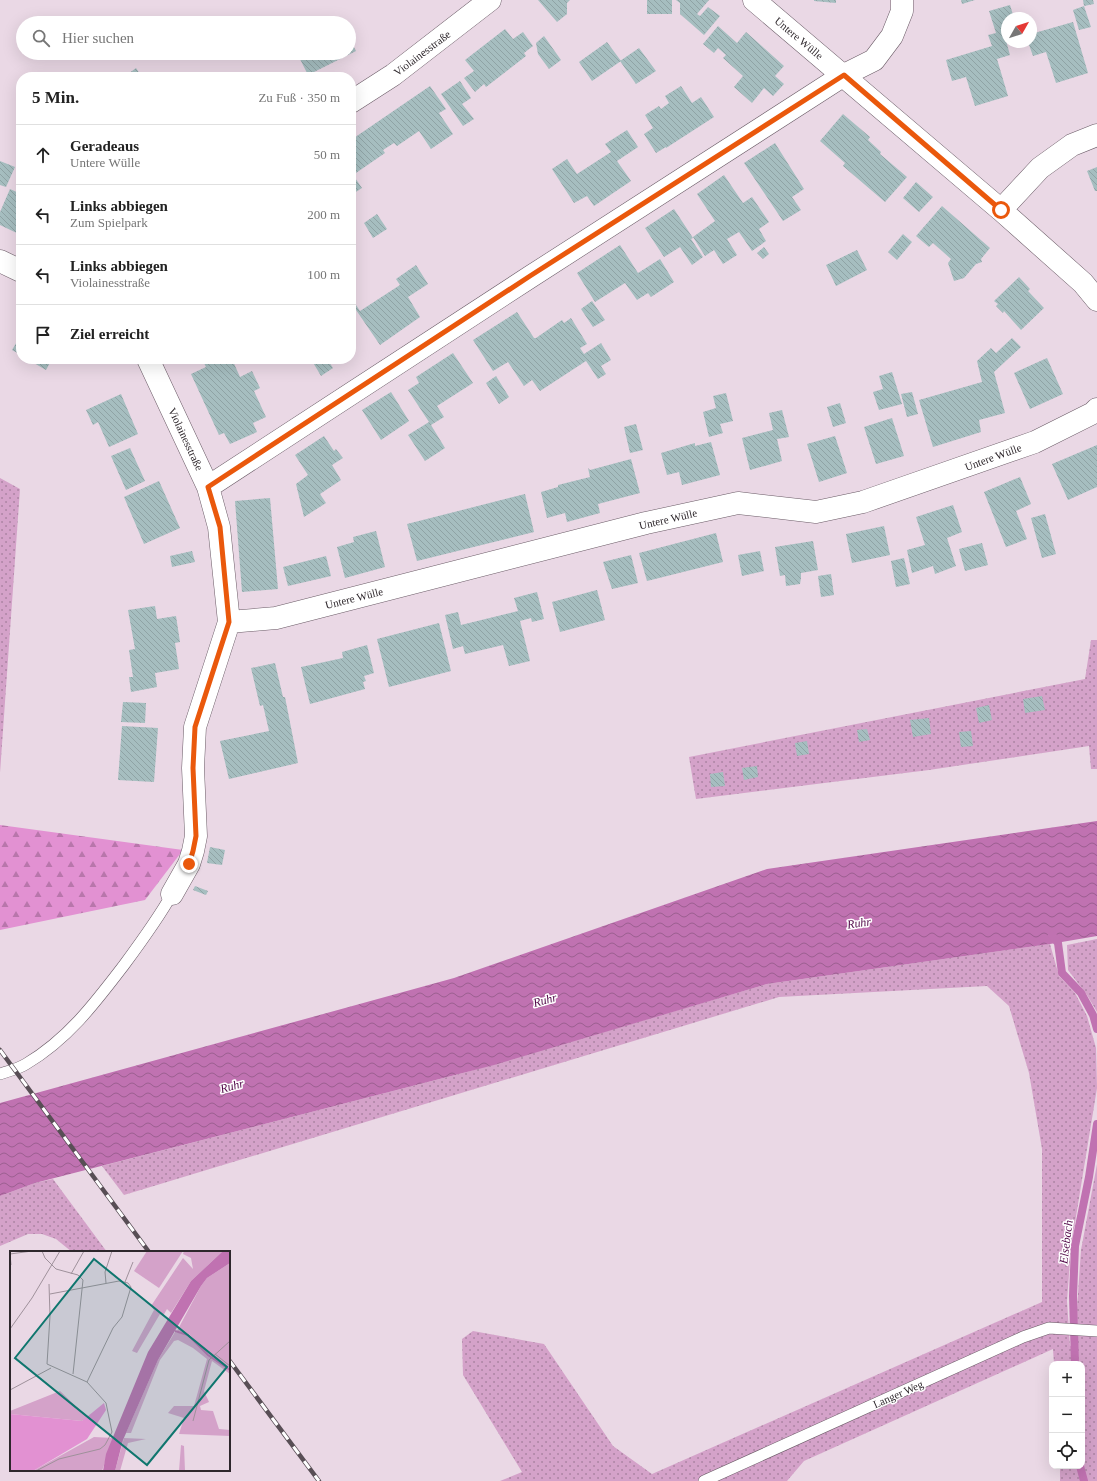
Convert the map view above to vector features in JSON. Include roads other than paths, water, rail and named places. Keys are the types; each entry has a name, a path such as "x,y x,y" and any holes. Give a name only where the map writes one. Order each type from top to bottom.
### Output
{"street":[{"name":"Violainesstraße","path":"356,99 393,75 490,0"},
{"name":"Untere Wülle","path":"754,0 1001,210 1083,283 1097,300"},
{"path":"208,487 530,276 844,75 874,60 892,36 902,11 902,0"},
{"path":"1001,210 1040,168 1072,145 1097,135"},
{"path":"0,261 16,269"},
{"name":"Violainesstraße","path":"150,364 208,487 220,527 229,622 195,727 193,768 196,836 189,864 172,894"},
{"name":"Untere Wülle","path":"229,622 276,618 638,525 738,503 816,512 863,502 1035,442 1093,413 1097,409"}],"lane":[{"path":"0,1074 25,1065 72,1028 96,1001 163,911 172,894"},
{"name":"Langer Weg","path":"704,1481 1023,1337 1049,1328 1096,1331"}],"water":[{"name":"Ruhr","path":"1097,821 1097,936 767,984 494,1065 35,1183 0,1196 0,1103 454,978 767,869"}],"waterway":[{"name":"Elsebach","path":"1052,935 1058,943 1062,973 1081,993 1093,1015 1097,1029"},
{"name":"Elsebach","path":"1075,1361 1073,1296 1075,1246 1089,1177 1097,1124"},
{"name":"Elsebach","path":"1081,1469 1084,1481"}],"railway":[{"path":"0,1050 148,1251"},
{"path":"230,1361 319,1481"}]}
